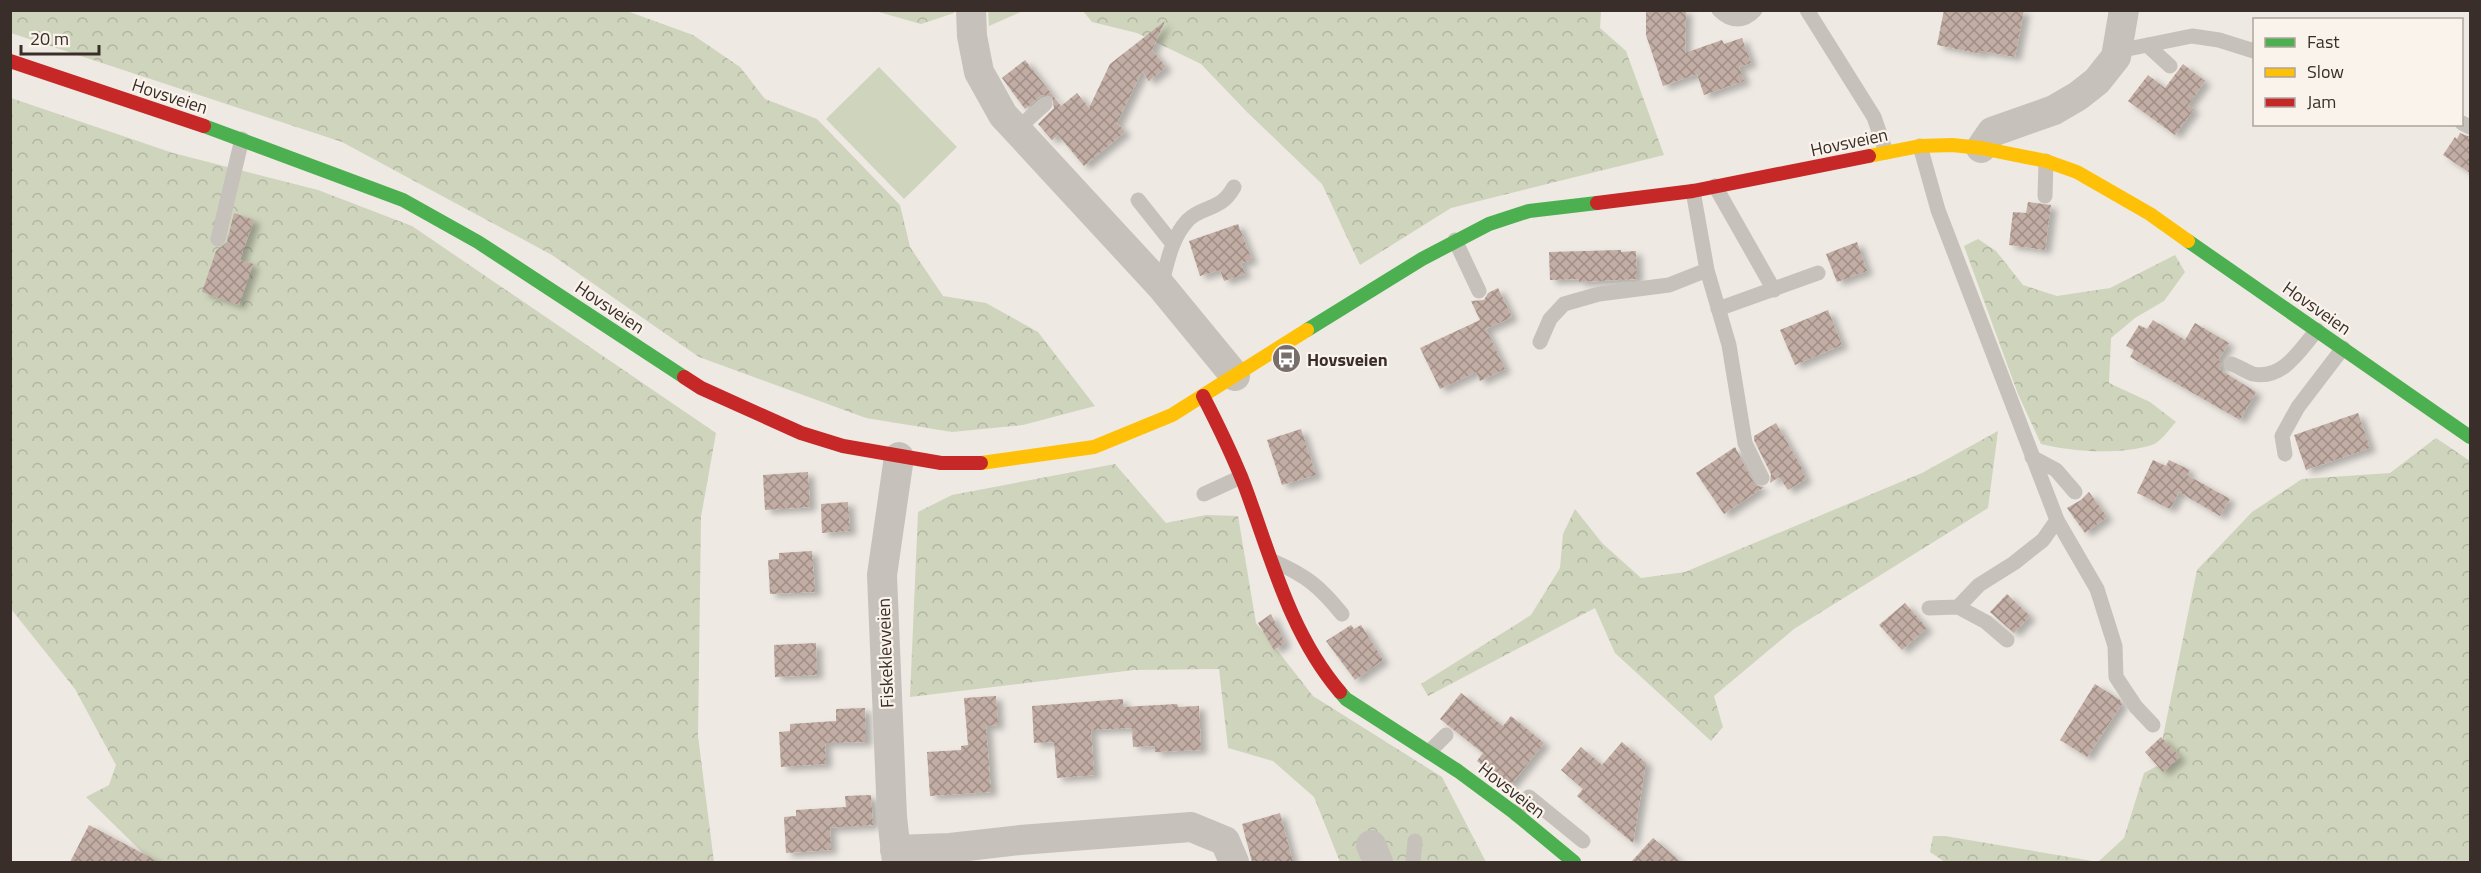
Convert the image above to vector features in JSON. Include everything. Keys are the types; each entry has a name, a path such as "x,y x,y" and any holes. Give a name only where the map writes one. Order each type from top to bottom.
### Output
{"street":[{"path":"971,10 972,36 979,72 993,100 1016,130 1161,286 1235,376"},
{"path":"1981,148 1992,132 2054,110 2078,96 2097,81 2116,57 2124,10"},
{"name":"Hovsveien","path":"10,61 242,139 412,205 478,242 701,388 801,433 843,446 899,457 941,463 983,463 1094,447 1172,415 1455,240 1489,224 1529,211 1693,191 1886,152 1920,146 1952,145 2046,160 2077,172 2150,214 2470,437"},
{"name":"Hovsveien","path":"1203,396 1228,443 1269,560 1286,601 1332,686 1346,699 1429,752 1516,814 1574,862"},
{"name":"Fiskeklevveien","path":"899,457 882,575 896,856 1020,840 1191,828 1225,841 1234,862"}],"lane":[{"path":"1719,10 1733,20 1741,20 1755,10"},
{"path":"1807,10 1874,117 1886,152"},
{"path":"2118,51 2192,36 2219,40 2253,51"},
{"path":"2147,45 2170,66"},
{"path":"1016,130 1045,104"},
{"path":"218,239 242,139"},
{"path":"1920,146 1938,210 2057,520 2097,589 2115,646 2116,676 2136,706 2153,725"},
{"path":"2045,196 2046,160"},
{"path":"1715,186 1774,290"},
{"path":"1161,286 1173,244 1189,219 1227,200 1234,187"},
{"path":"1693,191 1707,270 1729,345 1745,443 1762,478"},
{"path":"1138,201 1173,244"},
{"path":"1455,240 1479,291"},
{"path":"1540,342 1550,319 1564,304 1599,294 1669,285 1707,270"},
{"path":"1718,309 1818,273"},
{"path":"2231,364 2251,374 2270,375 2283,369 2317,330"},
{"path":"2285,454 2282,436 2298,407 2343,348"},
{"path":"2032,457 2056,470 2075,492"},
{"path":"1204,494 1241,477"},
{"path":"1958,607 1979,585 2014,563 2043,540 2057,520"},
{"path":"1269,560 1297,572 1322,589 1342,614"},
{"path":"1929,608 1958,607 1986,622 2007,640"},
{"path":"1429,752 1446,735"},
{"path":"1516,814 1529,797 1583,841"},
{"path":"1413,862 1415,842"}],"green space":[{"path":"11,10 624,10 693,35 740,67 765,99 817,119 900,205 910,247 943,296 986,303 1038,332 1095,406 1023,425 952,432 866,418 699,357 552,255 342,142 11,33"},
{"path":"954,10 954,13 921,24 875,11"},
{"path":"988,10 1023,10 1023,11 989,26"},
{"path":"1083,11 1601,11 1600,28 1626,51 1664,155 1451,208 1360,265 1322,184 1201,64 1137,33 1092,22"},
{"path":"879,67 957,147 904,199 826,119"},
{"path":"11,98 173,153 318,190 412,226 716,433 701,517 698,736 714,862 152,862 86,797 109,785 116,765 75,689 11,609"},
{"path":"1978,239 1996,251 2023,285 2057,296 2110,288 2175,255 2185,272 2164,301 2135,318 2111,338 2109,383 2150,402 2176,422 2159,441 2139,448 2111,451 2067,449 2041,444 2018,394 1964,246"},
{"path":"1998,431 1988,508 1794,629 1714,696 1723,727 1711,741 1615,653 1595,608 1428,696 1421,684 1531,615 1560,568 1563,534 1575,509 1602,543 1641,578 1685,572 1922,473"},
{"path":"2436,438 2470,461 2470,862 2098,862 2124,838 2144,773 2157,766 2197,570 2252,512 2302,479 2390,473"},
{"path":"1115,464 1166,523 1206,515 1238,516 1256,623 1313,696 1442,777 1486,862 1340,862 1314,797 1273,761 1228,748 1219,669 1134,670 910,697 918,512 952,495"},
{"path":"1933,836 1945,836 2098,862 1945,862 1930,852"}],"building":[{"path":"1646,10 1686,10 1685,53 1722,40 1724,44 1742,38 1751,63 1739,67 1744,81 1704,95 1697,74 1663,86 1646,35"},
{"path":"1944,10 2024,10 2015,57 1982,51 1982,54 1937,45"},
{"path":"1165,21 1152,50 1166,67 1149,81 1142,71 1117,123 1125,132 1084,166 1058,135 1052,140 1038,124 1054,108 1052,97 1042,95 1025,109 1002,78 1025,60 1061,106 1077,93 1089,108 1110,64"},
{"path":"2183,64 2205,81 2188,105 2194,109 2175,135 2128,101 2148,75 2165,88"},
{"path":"2460,133 2470,137 2470,173 2443,155"},
{"path":"2028,202 2051,205 2045,250 2009,245 2013,212 2026,213"},
{"path":"234,213 254,220 240,260 253,264 239,305 202,292 216,251 227,242"},
{"path":"1238,224 1252,260 1241,263 1245,274 1224,281 1220,270 1200,276 1189,241"},
{"path":"1857,242 1867,271 1837,282 1826,254"},
{"path":"1621,250 1621,252 1636,251 1637,279 1579,282 1579,279 1550,280 1549,252"},
{"path":"1498,288 1512,317 1486,329 1505,369 1480,381 1476,372 1440,389 1420,348 1480,320 1471,301 1484,300 1488,293"},
{"path":"1828,310 1842,345 1795,365 1780,330"},
{"path":"2153,320 2185,340 2195,323 2229,343 2218,360 2222,362 2219,369 2256,392 2240,420 2130,357 2134,350 2126,346 2139,325 2147,329"},
{"path":"2358,413 2370,448 2306,470 2294,435"},
{"path":"1776,423 1806,479 1788,490 1779,477 1770,483 1771,474 1754,440 1754,436"},
{"path":"1301,429 1316,475 1282,485 1267,440"},
{"path":"1735,447 1754,483 1764,487 1724,514 1696,473"},
{"path":"2153,460 2166,466 2169,460 2190,470 2187,475 2230,499 2220,516 2179,492 2170,509 2137,493"},
{"path":"808,472 810,507 765,510 763,475"},
{"path":"2089,492 2107,517 2085,533 2067,508"},
{"path":"848,502 850,531 822,533 821,504"},
{"path":"812,551 815,592 770,594 768,560 779,559 779,553"},
{"path":"2007,594 2030,616 2014,633 1990,612"},
{"path":"1905,603 1927,628 1902,650 1879,625"},
{"path":"1271,614 1285,643 1274,650 1258,623"},
{"path":"1351,625 1354,629 1361,625 1383,660 1355,680 1326,641"},
{"path":"816,643 817,675 775,677 774,645"},
{"path":"2095,684 2120,700 2122,704 2087,757 2060,740"},
{"path":"1461,693 1503,726 1511,716 1544,743 1510,786 1477,761 1483,753 1440,719"},
{"path":"996,696 998,725 986,726 991,792 930,796 927,752 961,750 961,746 968,745 964,698"},
{"path":"1123,699 1123,707 1177,704 1178,707 1199,706 1201,750 1155,752 1155,746 1133,747 1132,728 1091,730 1094,775 1057,778 1054,742 1034,743 1032,706"},
{"path":"865,708 866,742 825,743 826,764 781,767 779,732 790,731 790,724 836,721 836,709"},
{"path":"2161,737 2180,757 2163,772 2145,752"},
{"path":"1622,742 1646,763 1633,843 1577,796 1583,789 1561,770 1581,747 1602,765"},
{"path":"871,795 873,825 830,828 831,850 786,853 784,817 796,816 796,810 846,807 845,796"},
{"path":"1280,813 1293,862 1252,862 1242,824"},
{"path":"89,825 159,862 70,862"},
{"path":"1653,838 1681,862 1631,862"}],"traffic: fast":[{"path":"204,126 403,200 478,242 684,377"},
{"path":"1307,330 1422,259 1489,224 1529,211 1597,203"},
{"path":"2188,241 2470,437"},
{"path":"1340,692 1346,699 1458,771 1516,814 1574,862"}],"traffic: slow":[{"path":"1869,156 1920,146 1952,145 1981,148 2046,161 2077,172 2150,214 2188,241"},
{"path":"981,463 1094,447 1172,415 1307,330"}],"traffic: jam":[{"path":"10,61 204,126"},
{"path":"1597,203 1693,191 1869,156"},
{"path":"684,377 701,388 801,433 843,446 941,463 981,463"},
{"path":"1203,396 1239,473 1294,619 1322,669 1340,692"}],"place":[{"name":"Hovsveien","path":"1286,359"}]}
